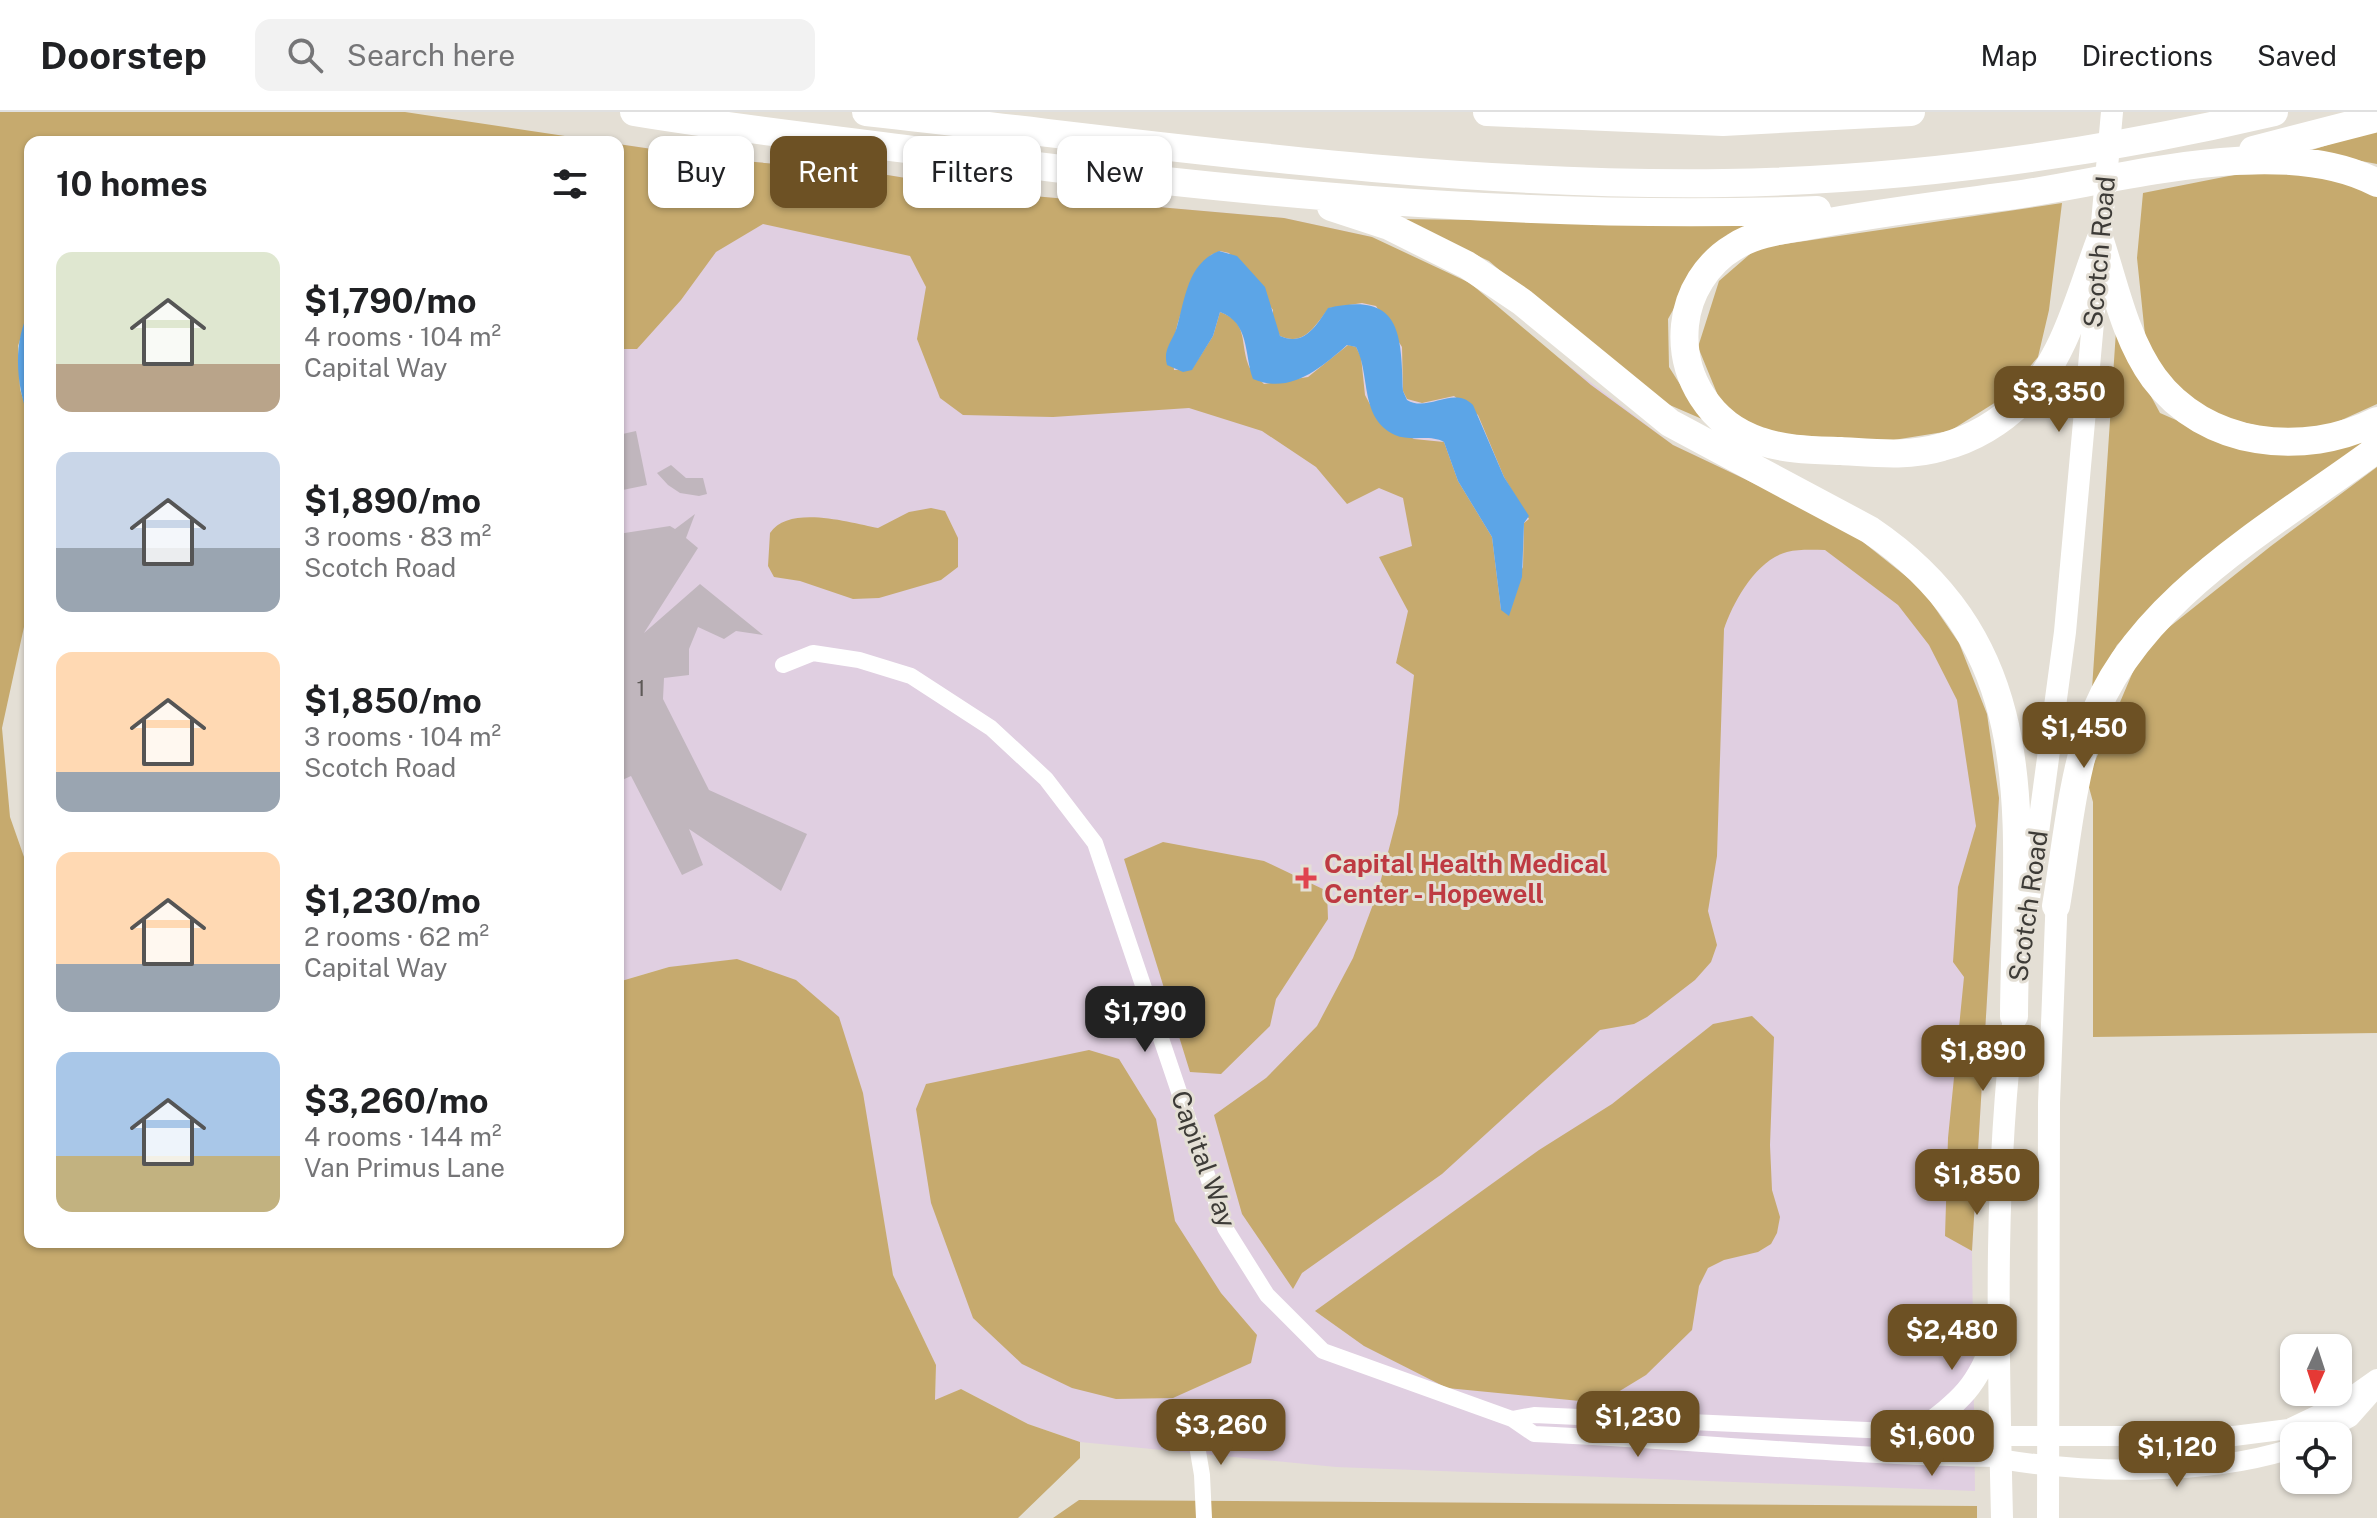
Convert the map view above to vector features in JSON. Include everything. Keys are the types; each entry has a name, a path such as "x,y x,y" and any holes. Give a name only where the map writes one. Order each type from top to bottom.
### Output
{"highway":[{"path":"634,112 1027,165 1244,188 1471,207 1646,214 1954,203"},
{"path":"866,112 1405,171 1531,179 1725,183 1962,166 2160,137 2274,112"},
{"path":"1487,112 1723,122 1911,112"},
{"path":"2182,168 2377,118"},
{"path":"2100,241 2073,315 2044,375 2006,415 1959,442 1899,454 1795,448 1744,435 1709,407 1689,369 1685,327 1695,290 1724,254 1764,234 2182,168 2250,161 2311,161 2345,169 2377,183"},
{"path":"1244,188 1363,217 1421,240 1467,265 1522,302 1670,423 1861,524 1921,570 1974,640 1992,677 2007,724 2015,785 2014,1016"},
{"path":"2100,241 2138,352 2162,388 2193,414 2241,436 2286,443 2334,438 2377,421"},
{"path":"2056,906 2079,766 2090,727 2100,700 2130,649 2152,621 2198,581 2377,449"}],"main road":[{"name":"Scotch Road","path":"2002,1518 1999,1323 2001,1186 2014,1016 2065,632 2112,112"},
{"name":"Scotch Road","path":"2048,1518 2049,1103 2065,632"},
{"path":"1918,1432 1963,1398 1988,1355 1999,1323"}],"street":[{"name":"Capital Way","path":"783,665 813,653 859,660 911,676 991,728 1046,779 1095,843 1225,1228 1267,1295 1323,1351 1512,1419 1534,1434 1709,1442 1782,1451 1888,1457 2000,1459"},
{"path":"2001,1436 2234,1436 2289,1429 2343,1403 2377,1379"},
{"path":"2341,1422 2350,1417 2377,1386"},
{"name":"Capital Way","path":"1512,1419 1534,1415 1690,1419 2001,1436"},
{"path":"1193,1422 1202,1475 1204,1518"},
{"path":"2000,1459 2047,1467 2229,1464 2280,1451"}],"shaded area":[{"path":"0,112 405,112 565,136 24,136 24,328 18,346 20,389 24,402 24,627 2,728 10,817 24,857 24,1248 624,1248 624,980 669,967 737,959 796,980 839,1017 863,1093 893,1275 936,1365 935,1400 961,1389 1028,1424 1080,1442 1080,1458 1018,1518 0,1518"},
{"path":"2377,129 2377,164 2309,151"},
{"name":"Capital Health Medical Center - Hopewell","path":"624,145 648,148 648,208 754,208 754,162 770,163 770,208 887,208 887,175 903,178 903,208 1041,208 1041,197 1057,198 1057,208 1170,208 1284,218 1372,237 1556,356 1673,445 1770,491 1922,589 1999,798 1972,1251 1975,1491 1336,1467 1080,1442 1028,1424 961,1389 935,1401 936,1365 893,1275 878,1189 669,967 624,980"},
{"path":"624,145 648,148 648,208 754,208 754,162 770,163 770,208 887,208 887,175 903,178 903,208 1041,208 1041,197 1057,198 1057,208 1170,208 1284,218 1372,237 1470,283 1591,385 1673,445 1770,491 1858,538 1922,589 1959,643 1987,714 1999,798 1972,1251 1945,1236 1948,1138 1964,977 1953,962 1958,887 1976,826 1957,700 1929,645 1898,605 1825,550 1787,552 1765,564 1747,583 1724,629 1717,856 1708,911 1717,945 1711,962 1695,980 1647,1017 1634,1024 1600,1030 1442,1174 1302,1273 1293,1289 1242,1214 1214,1115 1266,1078 1317,1026 1353,958 1378,891 1398,814 1414,675 1396,663 1408,611 1379,557 1412,546 1403,498 1379,488 1347,504 1316,467 1262,431 1189,408 1053,417 963,415 940,398 917,339 926,287 910,256 763,224 716,252 681,300 637,349 624,349","holes":["1220,251 1229,253 1273,310 1273,322 1280,336 1296,339 1309,332 1329,308 1362,303 1376,306 1402,347 1403,391 1407,399 1422,403 1454,396 1478,415 1504,477 1529,519 1524,523 1523,567 1501,610 1492,537 1458,481 1444,442 1414,439 1377,418 1365,395 1361,357 1356,347 1348,345 1308,377 1264,384 1249,367 1239,327 1229,316 1220,312 1213,336 1192,369 1174,370 1173,352 1182,310 1211,255"]},
{"path":"2307,172 2377,194 2377,404 2315,432 2276,430 2220,417 2164,379 2145,335 2137,258 2143,193 2234,175"},
{"path":"2062,203 2049,310 2038,357 2004,397 1950,431 1881,442 1757,432 1721,403 1698,347 1719,281 1757,248"},
{"path":"1398,219 1755,224 1697,267 1668,319 1669,367 1702,419 1642,393 1489,261"},
{"path":"2116,331 2160,413 2233,445 2303,455 2377,439 2178,581 2117,645 2092,689"},
{"path":"2377,467 2377,1033 2093,1037 2093,802 2087,780 2143,648"},
{"path":"931,508 945,511 958,538 958,567 941,580 879,598 853,599 800,581 774,577 768,566 770,533 779,524 791,519 821,518 878,528 909,512"},
{"path":"1163,842 1264,861 1327,891 1328,919 1276,999 1270,1026 1221,1074 1190,1072 1124,859"},
{"path":"1752,1016 1774,1037 1770,1145 1772,1190 1780,1217 1777,1233 1771,1244 1758,1252 1724,1260 1708,1268 1699,1286 1692,1330 1646,1375 1600,1403 1447,1388 1364,1346 1315,1311 1539,1150 1612,1104 1713,1024"},
{"path":"1089,1050 1119,1059 1156,1119 1175,1221 1221,1293 1257,1335 1251,1363 1173,1398 1116,1399 1072,1388 1022,1364 973,1318 931,1203 916,1109 926,1084"},
{"path":"1079,1500 1977,1506 1977,1518 1053,1518"}],"water":[{"path":"1219,251 1237,256 1265,287 1280,336 1288,339 1303,337 1314,328 1328,308 1352,304 1371,306 1384,312 1398,336 1403,391 1407,400 1423,403 1457,398 1473,405 1504,477 1529,516 1524,523 1522,577 1509,616 1501,610 1492,537 1458,481 1444,442 1401,437 1384,427 1371,407 1356,347 1347,345 1304,377 1280,384 1267,383 1253,379 1241,331 1230,317 1220,312 1213,336 1192,370 1183,372 1167,365 1167,351 1193,274 1208,257"},
{"path":"24,322 24,401 18,365"}],"building":[{"path":"636,431 647,485 624,490 624,434"},
{"path":"671,465 686,478 703,478 707,494 680,493 668,485 657,473"},
{"path":"695,514 686,538 698,548 644,633 700,584 763,635 736,631 724,639 698,627 689,649 689,675 664,678 663,699 709,790 807,834 781,891 689,829 703,865 682,875 631,776 624,779 624,533 670,526 675,529"}],"place":[{"name":"Capital Health Medical Center - Hopewell","path":"1306,878"}]}
